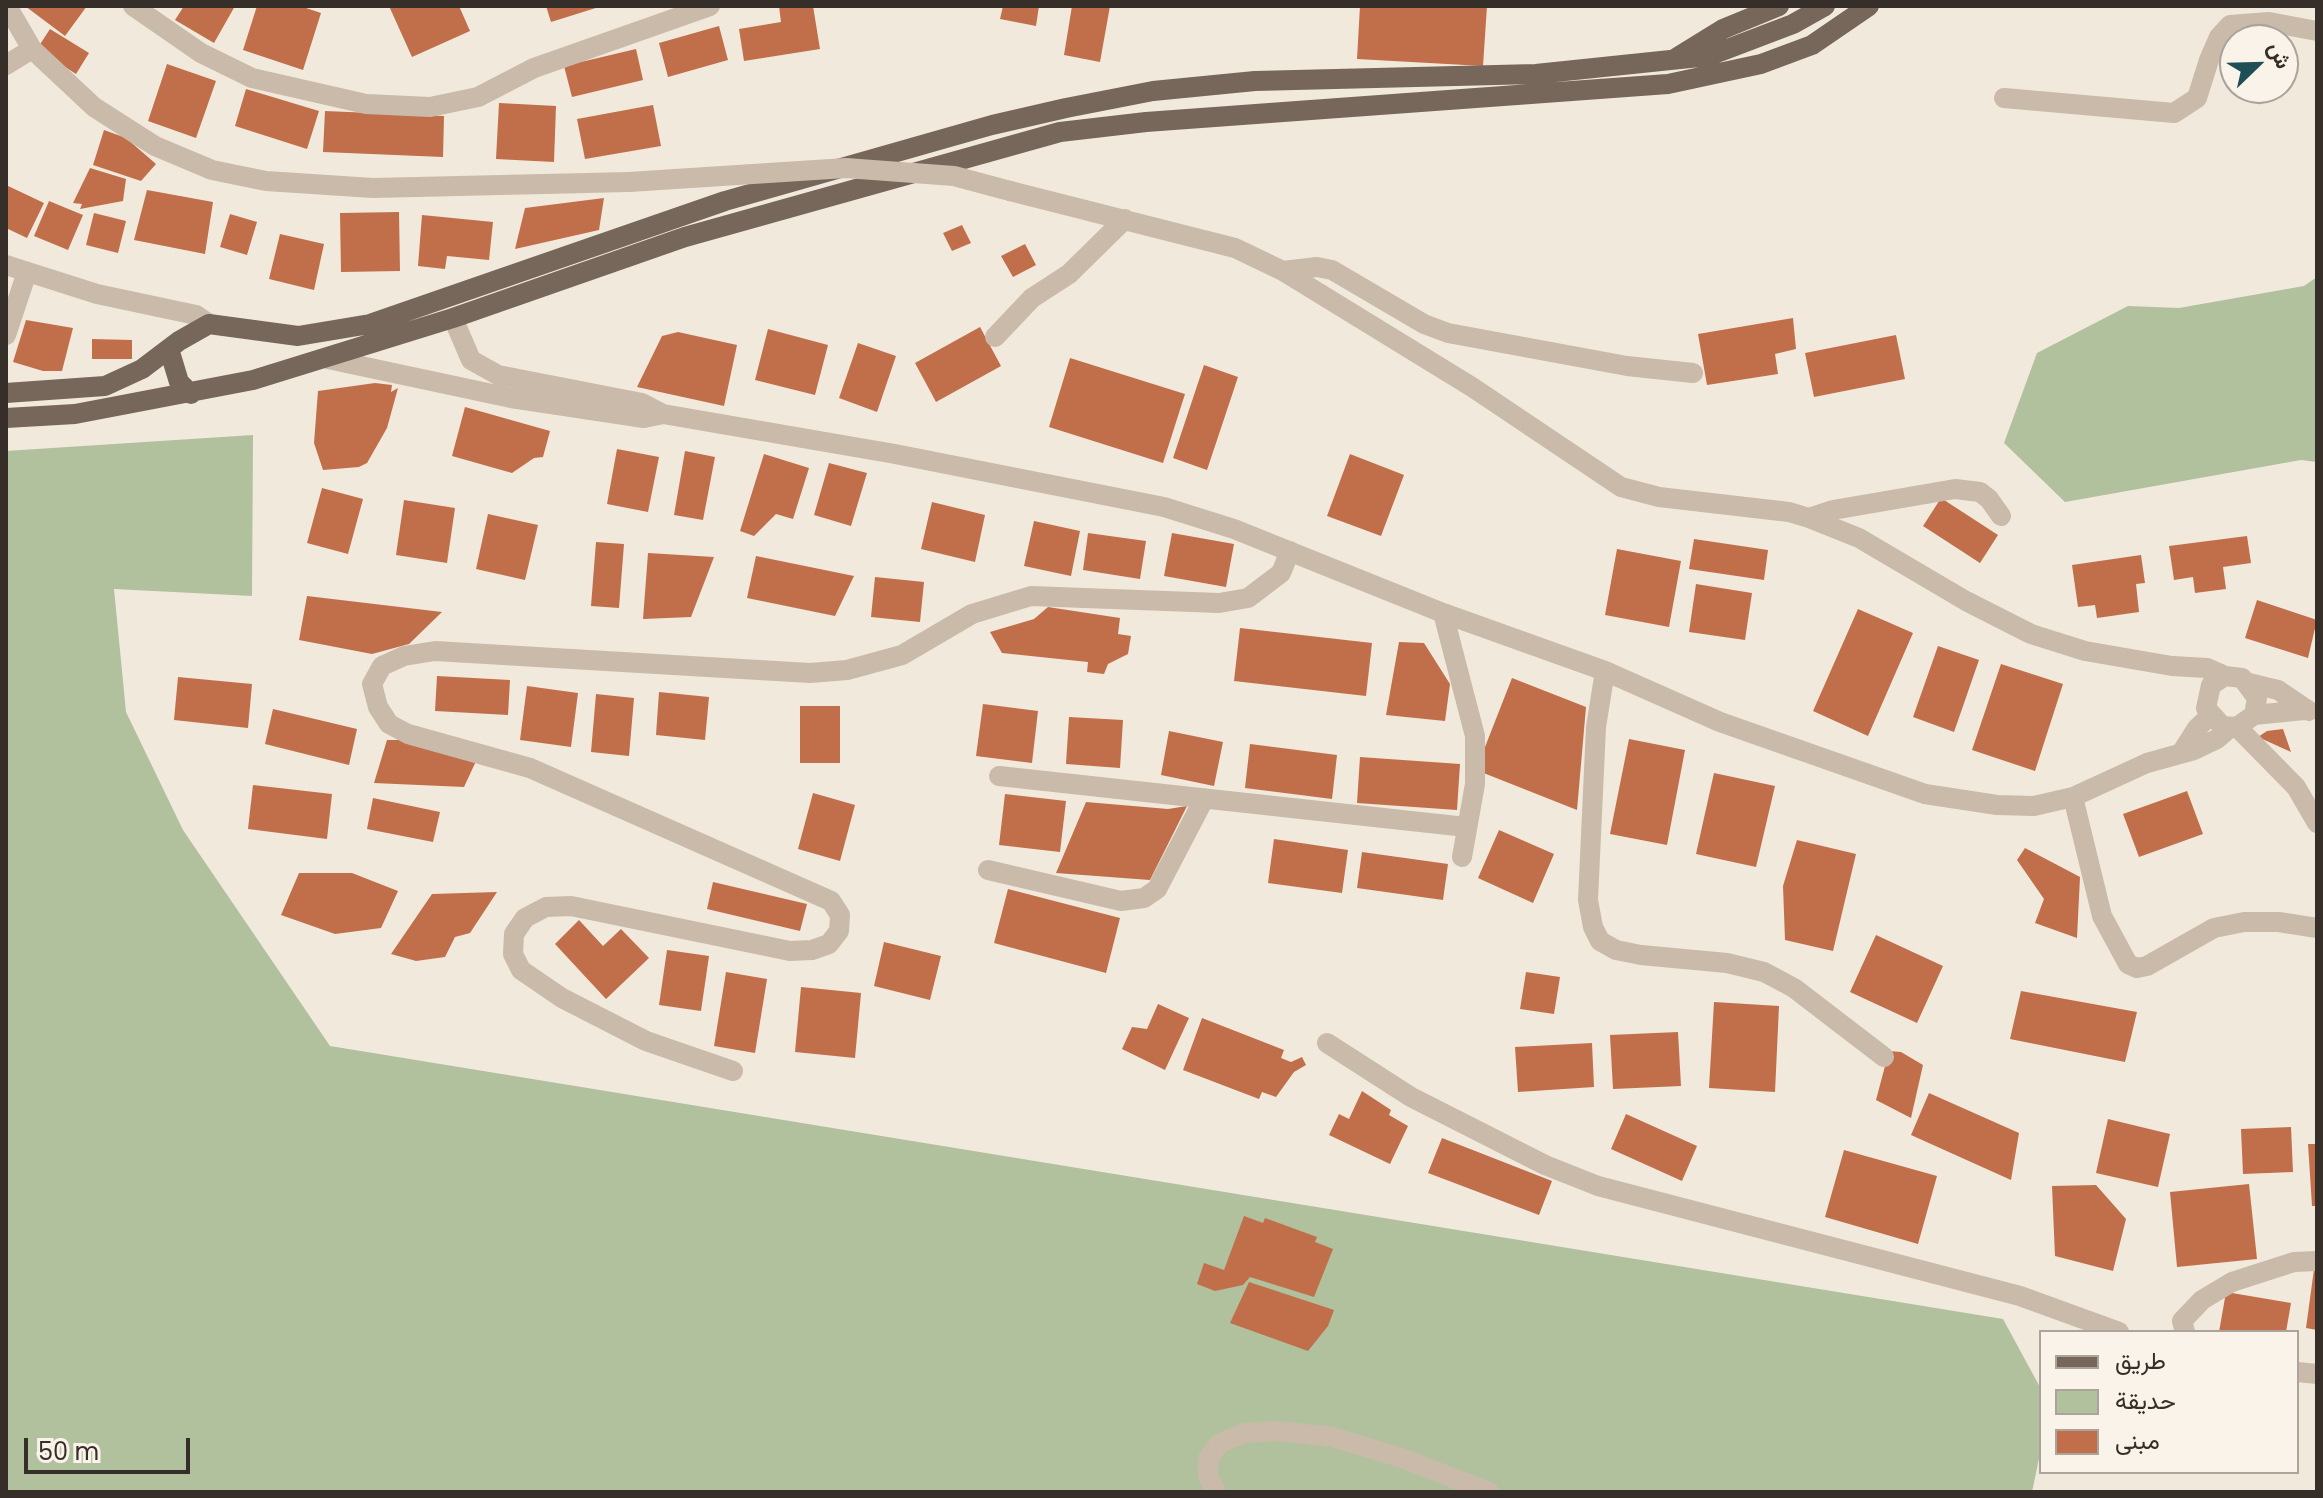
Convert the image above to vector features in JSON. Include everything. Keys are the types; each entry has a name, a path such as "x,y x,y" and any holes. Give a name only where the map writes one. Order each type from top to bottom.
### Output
{"main road":[{"path":"1673,60 1723,29 1779,6"},
{"path":"6,393 105,386 142,369 209,324 298,336 370,324 725,201 992,125 1153,91 1255,81 1536,74 1709,56 1743,45 1825,6"},
{"path":"6,418 75,414 191,394 328,359 685,237 1060,132 1146,122 1516,98 1668,84 1761,64 1812,45 1869,6"},
{"path":"169,349 179,382 191,394"}],"street":[{"path":"7,6 32,49 94,107 155,146 212,170 266,181 373,188 629,182 846,168 954,176 1235,248 1283,271 1472,387 1621,487 1659,497 1789,512 1809,518 1859,538 1966,601 2031,634 2085,651 2172,666 2207,668 2278,690 2310,712"},
{"path":"133,6 201,53 252,78 366,104 430,107 478,97 534,68 710,6"},
{"path":"2004,98 2174,113 2197,98 2219,37 2230,25 2269,22 2317,31"},
{"path":"6,65 32,49"},
{"path":"995,337 1032,298 1069,274 1125,219"},
{"path":"6,265 97,294 196,315 209,324"},
{"path":"1283,271 1317,267 1332,270 1424,324 1448,333 1627,366 1693,373"},
{"path":"6,335 27,272"},
{"path":"453,318 471,360 478,367 498,375 642,403 663,414 895,454 1164,507 1290,551 1443,613 1605,671 1720,722 1925,794 1997,805 2034,806 2073,797 2183,750 2204,746 2241,723 2257,698 2249,683"},
{"path":"328,359 511,398 644,418 663,414"},
{"path":"1809,518 1833,510 1955,489 1980,492 2001,516"},
{"path":"733,1071 646,1041 562,998 521,970 513,954 514,934 525,918 546,907 571,906 790,951 812,950 829,944 839,931 840,915 831,901 530,768 408,734 389,724 378,707 372,684 382,666 404,656 435,651 794,672 847,670 902,655 972,614 1031,596 1219,603 1248,598 1281,573 1290,551"},
{"path":"1443,613 1475,736 1475,784 1462,857"},
{"path":"2172,666 2207,692"},
{"path":"1605,671 1596,727 1588,900 1593,927 1600,941 1616,950 1641,955 1727,963 1764,972 1794,988 1884,1057"},
{"path":"2210,716 2206,708 2207,692 2211,685 2225,676"},
{"path":"2210,716 2241,723 2310,712"},
{"path":"2183,750 2197,728 2210,716"},
{"path":"2241,723 2296,787 2317,823"},
{"path":"999,776 1466,827"},
{"path":"2073,797 2102,916 2118,952 2128,964 2137,968 2147,966 2214,928 2244,922 2279,922 2317,928"},
{"path":"988,870 1121,901 1144,898 1157,889 1204,799"},
{"path":"1327,1043 1411,1097 1545,1165 1598,1186 2020,1296 2114,1330"},
{"path":"2184,1330 2182,1321 2202,1300 2232,1282 2294,1262 2317,1261"},
{"path":"1216,1492 1208,1476 1208,1458 1220,1443 1244,1433 1277,1431 1332,1437 1402,1458 1489,1492"}],"green space":[{"path":"2317,277 2317,462 2301,460 2065,502 2004,443 2037,353 2128,306 2179,308 2304,286"},
{"path":"253,435 252,596 114,589 126,712 183,830 330,1046 2003,1319 2039,1385 2039,1459 2032,1492 6,1492 6,451"}],"building":[{"path":"25,6 87,6 65,36"},
{"path":"184,6 235,6 214,43 175,20"},
{"path":"257,6 300,6 321,13 303,70 243,50"},
{"path":"389,6 459,6 470,31 412,57"},
{"path":"546,6 599,6 599,7 551,22"},
{"path":"779,6 813,6 820,49 744,61 739,29 781,22"},
{"path":"1003,6 1039,6 1036,26 1000,19"},
{"path":"1072,6 1110,6 1100,62 1064,55"},
{"path":"1360,6 1487,6 1483,66 1357,59"},
{"path":"719,26 728,60 668,77 659,43"},
{"path":"50,29 89,53 76,74 37,49"},
{"path":"636,49 643,80 572,97 564,66"},
{"path":"167,64 216,81 196,138 148,121"},
{"path":"246,89 319,111 307,149 235,126"},
{"path":"499,103 556,106 554,162 496,159"},
{"path":"653,105 661,146 585,159 577,119"},
{"path":"325,111 444,116 443,157 323,152"},
{"path":"104,130 126,138 156,164 141,181 93,165"},
{"path":"90,168 126,179 123,201 80,209 82,204 73,203"},
{"path":"6,185 44,203 27,238 6,228"},
{"path":"147,190 213,202 205,254 134,240"},
{"path":"604,198 599,230 515,249 525,208"},
{"path":"49,201 83,215 68,250 34,236"},
{"path":"399,212 400,271 341,272 340,213"},
{"path":"94,213 126,221 118,253 86,245"},
{"path":"230,214 257,222 247,255 220,247"},
{"path":"422,215 493,222 489,260 447,256 445,269 418,266"},
{"path":"962,225 971,243 952,251 943,233"},
{"path":"280,234 324,244 314,290 269,279"},
{"path":"1025,244 1036,265 1013,277 1001,256"},
{"path":"1793,318 1796,349 1775,354 1778,374 1707,385 1698,334"},
{"path":"26,320 73,328 62,371 43,371 13,362"},
{"path":"980,327 1001,366 936,402 915,363"},
{"path":"768,329 828,345 815,395 755,380"},
{"path":"678,332 737,345 724,406 637,387 662,336"},
{"path":"1896,335 1905,379 1814,397 1805,353"},
{"path":"92,339 132,340 132,359 92,359"},
{"path":"858,343 896,356 877,412 839,398"},
{"path":"1070,358 1185,394 1163,463 1049,427"},
{"path":"1204,365 1238,377 1207,470 1173,458"},
{"path":"375,383 392,385 391,392 398,388 387,428 367,463 359,467 323,470 314,443 318,391"},
{"path":"465,407 550,431 543,457 534,458 512,473 452,456"},
{"path":"617,449 659,457 648,512 607,504"},
{"path":"685,451 715,457 703,520 674,515"},
{"path":"764,454 809,468 793,519 776,514 754,536 740,531"},
{"path":"1350,454 1404,475 1381,536 1327,516"},
{"path":"829,463 867,473 851,526 814,515"},
{"path":"322,488 363,499 348,554 307,543"},
{"path":"1941,498 1998,535 1980,563 1923,526"},
{"path":"404,500 455,508 447,563 396,555"},
{"path":"932,502 985,515 975,562 921,549"},
{"path":"488,514 538,525 525,580 476,569"},
{"path":"1034,521 1080,531 1071,576 1024,566"},
{"path":"1088,533 1146,541 1140,579 1083,570"},
{"path":"1172,533 1234,544 1226,587 1164,576"},
{"path":"2247,536 2251,563 2223,567 2226,589 2195,593 2193,577 2174,580 2169,546"},
{"path":"1694,539 1768,550 1764,580 1689,569"},
{"path":"596,542 624,544 619,608 591,606"},
{"path":"1617,549 1681,561 1669,627 1605,615"},
{"path":"648,553 714,557 691,617 643,619"},
{"path":"2141,555 2145,583 2136,584 2139,612 2097,618 2095,605 2078,607 2072,565"},
{"path":"756,556 854,576 835,616 747,598"},
{"path":"875,577 924,582 920,622 871,617"},
{"path":"1696,584 1752,593 1745,640 1689,632"},
{"path":"307,596 442,612 409,644 372,654 299,640"},
{"path":"2257,600 2317,620 2308,658 2245,638"},
{"path":"1048,607 1120,618 1118,634 1131,636 1128,654 1108,664 1104,674 1087,672 1088,662 1002,653 990,632 1034,619"},
{"path":"1858,609 1913,633 1868,736 1813,711"},
{"path":"1240,628 1372,643 1366,696 1234,681"},
{"path":"1399,642 1424,643 1450,684 1445,721 1386,715"},
{"path":"1938,646 1979,660 1954,732 1913,717"},
{"path":"2001,664 2063,684 2035,771 1972,750"},
{"path":"437,676 510,680 508,715 435,711"},
{"path":"178,677 252,684 248,728 174,720"},
{"path":"1512,678 1586,707 1577,810 1476,770"},
{"path":"527,686 578,693 571,747 520,740"},
{"path":"659,692 709,697 705,740 656,735"},
{"path":"596,694 634,698 629,756 591,752"},
{"path":"983,704 1038,711 1032,763 976,756"},
{"path":"800,706 840,706 840,763 800,763"},
{"path":"273,709 357,729 349,765 265,744"},
{"path":"1069,717 1123,720 1120,768 1066,764"},
{"path":"2283,729 2291,752 2258,737 2267,731"},
{"path":"1169,731 1223,742 1214,786 1161,775"},
{"path":"1629,739 1685,750 1667,845 1610,834"},
{"path":"387,740 412,740 477,759 464,787 374,783"},
{"path":"1250,744 1337,755 1332,799 1245,788"},
{"path":"1360,757 1460,764 1457,810 1357,803"},
{"path":"1714,773 1775,786 1756,867 1696,854"},
{"path":"253,785 332,794 327,839 248,829"},
{"path":"2187,791 2203,834 2139,857 2123,814"},
{"path":"813,793 855,805 840,861 798,849"},
{"path":"1005,794 1066,801 1060,852 999,845"},
{"path":"373,798 440,812 433,842 367,829"},
{"path":"1086,802 1168,809 1187,806 1150,880 1056,873"},
{"path":"1499,830 1554,854 1533,903 1478,878"},
{"path":"1274,839 1348,850 1342,893 1268,883"},
{"path":"1797,840 1856,854 1833,951 1785,940 1783,886"},
{"path":"2025,848 2080,877 2077,938 2035,923 2044,899 2017,860"},
{"path":"1362,852 1448,864 1443,900 1357,888"},
{"path":"299,873 352,873 398,891 381,928 335,934 281,915"},
{"path":"713,882 807,904 800,931 707,909"},
{"path":"1008,889 1120,918 1106,973 994,943"},
{"path":"497,892 470,933 455,937 445,957 416,961 391,954 432,894"},
{"path":"579,920 603,946 621,929 649,958 606,999 555,944"},
{"path":"1876,935 1943,966 1917,1023 1850,992"},
{"path":"884,942 941,956 930,1000 874,986"},
{"path":"667,950 709,956 701,1011 659,1005"},
{"path":"726,972 767,979 755,1053 714,1046"},
{"path":"1526,972 1560,977 1554,1014 1520,1009"},
{"path":"801,987 861,993 855,1058 795,1052"},
{"path":"2021,991 2137,1012 2125,1062 2010,1039"},
{"path":"1714,1002 1779,1006 1775,1092 1709,1088"},
{"path":"1158,1004 1189,1018 1165,1070 1122,1049 1132,1027 1147,1029"},
{"path":"1202,1018 1284,1050 1281,1058 1291,1062 1302,1057 1306,1065 1294,1072 1276,1097 1262,1092 1259,1099 1183,1070"},
{"path":"1678,1032 1681,1086 1613,1089 1610,1035"},
{"path":"1592,1043 1594,1087 1518,1092 1515,1047"},
{"path":"1889,1051 1901,1052 1923,1065 1911,1118 1876,1100"},
{"path":"1362,1091 1391,1110 1389,1115 1408,1126 1390,1164 1329,1135 1339,1114 1349,1119"},
{"path":"1929,1093 2019,1133 2011,1180 1911,1135"},
{"path":"1626,1114 1697,1146 1682,1181 1611,1149"},
{"path":"2108,1119 2170,1134 2158,1187 2096,1173"},
{"path":"2291,1127 2293,1172 2243,1174 2241,1129"},
{"path":"1442,1138 1552,1181 1539,1215 1428,1173"},
{"path":"2308,1144 2317,1144 2317,1206 2312,1206"},
{"path":"1844,1150 1937,1176 1918,1244 1825,1217"},
{"path":"2249,1184 2257,1259 2177,1267 2170,1192"},
{"path":"2096,1185 2126,1219 2113,1271 2055,1256 2052,1186"},
{"path":"1244,1216 1263,1223 1265,1218 1317,1237 1315,1242 1333,1249 1314,1297 1250,1277 1243,1285 1215,1291 1197,1284 1204,1263 1224,1270"},
{"path":"2314,1269 2317,1269 2317,1330 2306,1328"},
{"path":"1249,1282 1334,1310 1328,1326 1308,1351 1230,1323"},
{"path":"2226,1292 2291,1303 2286,1330 2219,1330"}]}
